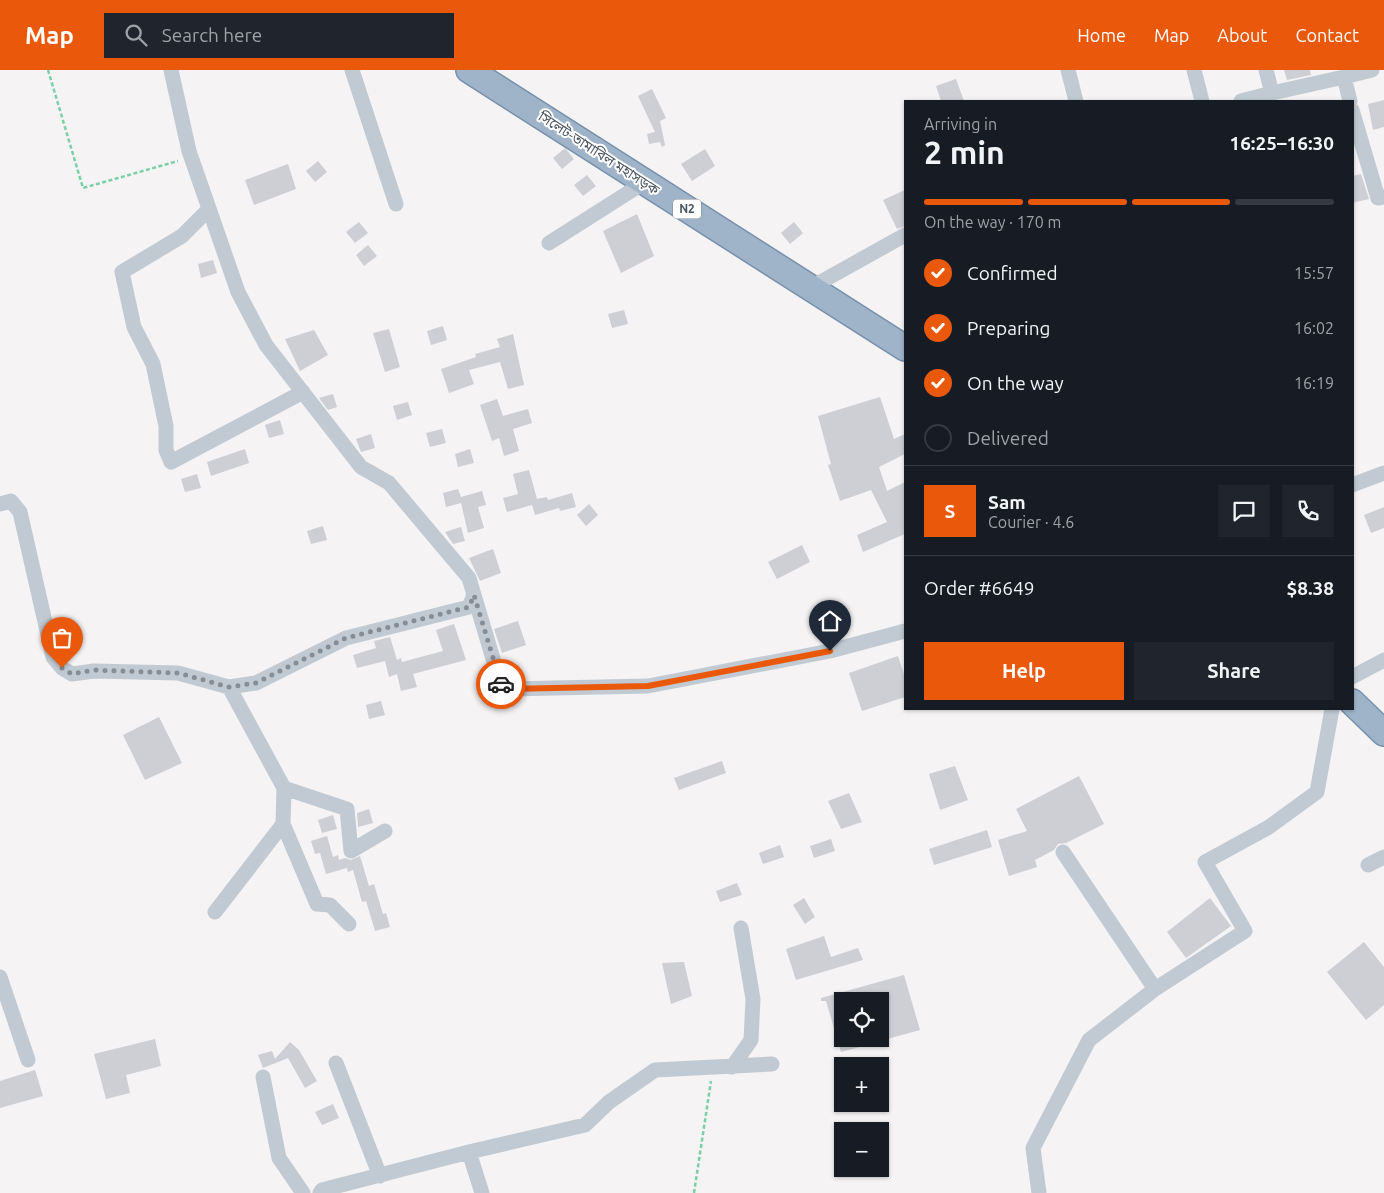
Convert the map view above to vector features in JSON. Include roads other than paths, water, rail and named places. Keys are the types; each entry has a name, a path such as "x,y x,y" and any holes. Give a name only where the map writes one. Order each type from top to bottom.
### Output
{"highway":[{"name":"সিলেট-তামাবিল মহাসড়ক","path":"469,70 904,347"},
{"path":"1354,704 1384,733"}],"street":[{"path":"171,70 191,157 238,292 266,345 361,466 389,483 469,578 502,689 648,686 830,651 904,631"},
{"path":"352,70 396,204"},
{"path":"1068,70 1076,100"},
{"path":"1194,70 1202,100"},
{"path":"1266,70 1272,93"},
{"path":"1245,100 1372,70"},
{"path":"1344,77 1350,100"},
{"path":"1354,117 1378,198 1384,197"},
{"path":"549,243 644,182"},
{"path":"209,209 182,236 122,272 134,327 153,364 166,426 166,450 171,462 303,392"},
{"path":"810,288 904,236"},
{"path":"1354,484 1384,473"},
{"path":"0,504 11,501 20,512 54,658 62,668 72,674 94,670 178,673 229,687 256,683 346,638 469,607 474,595"},
{"path":"1354,676 1384,660"},
{"path":"229,687 284,788 283,824 317,904 330,905 349,924"},
{"path":"1039,1193 1033,1148 1089,1040 1154,989 1245,930 1205,862 1269,827 1317,792 1332,710"},
{"path":"284,788 347,809 351,851 385,831"},
{"path":"215,912 283,824"},
{"path":"1063,852 1154,989"},
{"path":"1368,865 1384,857"},
{"path":"732,1067 751,1040 753,999 741,928"},
{"path":"0,977 28,1060"},
{"path":"336,1063 380,1176"},
{"path":"320,1193 322,1190 469,1152 584,1125 609,1102 655,1070 772,1064"},
{"path":"263,1077 279,1158 303,1193"},
{"path":"469,1152 482,1193"}]}
